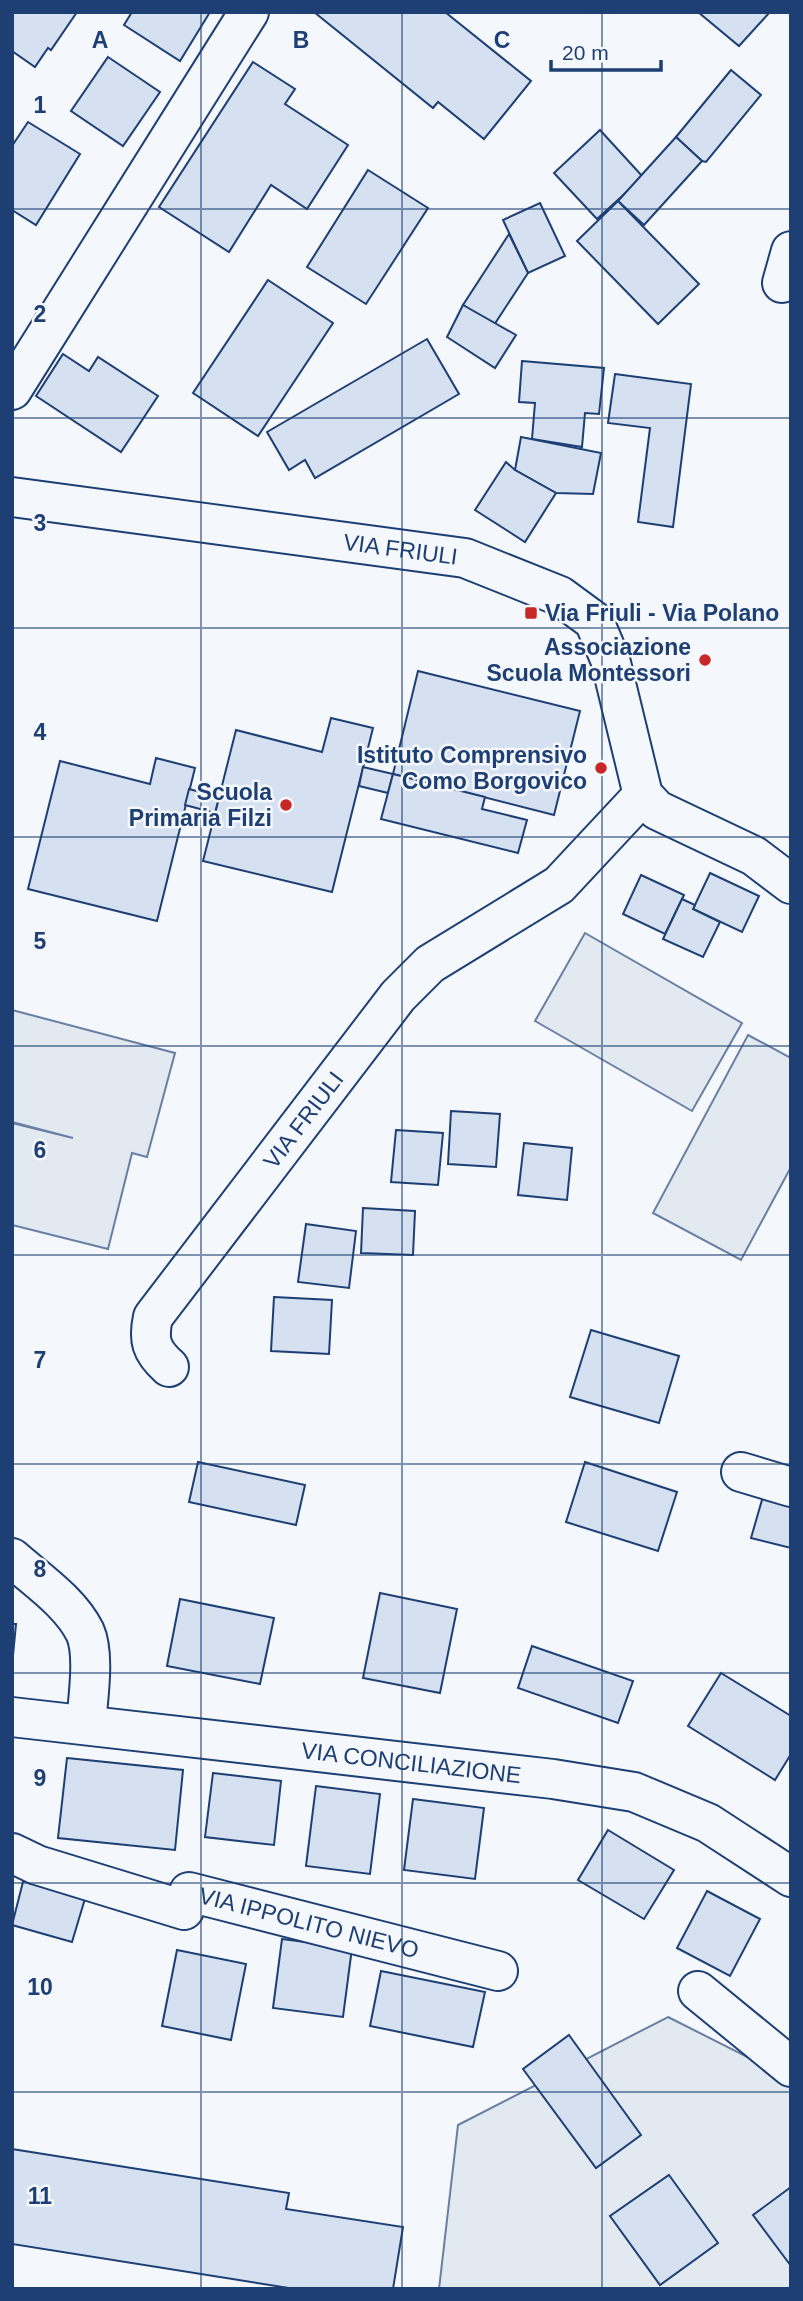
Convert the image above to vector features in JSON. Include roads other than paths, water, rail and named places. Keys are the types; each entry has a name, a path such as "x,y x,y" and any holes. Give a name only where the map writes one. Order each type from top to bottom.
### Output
{"street":[{"path":"12,390 249,12"},
{"name":"VIA FRIULI","path":"12,497 465,558 559,596 594,621 610,659 643,795 559,885 430,964 398,996 153,1317 150,1341 155,1354 169,1367"},
{"path":"643,795 657,810 754,856 791,884"},
{"path":"741,1472 791,1487"},
{"path":"12,1558 54,1595 86,1634 90,1668 86,1724"},
{"name":"VIA CONCILIAZIONE","path":"12,1717 554,1779 634,1792 708,1823 791,1877"},
{"name":"VIA IPPOLITO NIEVO","path":"12,1853 37,1865 184,1910 189,1892 498,1971"},
{"path":"698,1991 791,2067"}],"place":[{"name":"Via Friuli - Via Polano","path":"531,613"},
{"name":"Associazione Scuola Montessori","path":"705,660"},
{"name":"Istituto Comprensivo Como Borgovico","path":"601,768"},
{"name":"Scuola Primaria Filzi","path":"286,805"}]}
